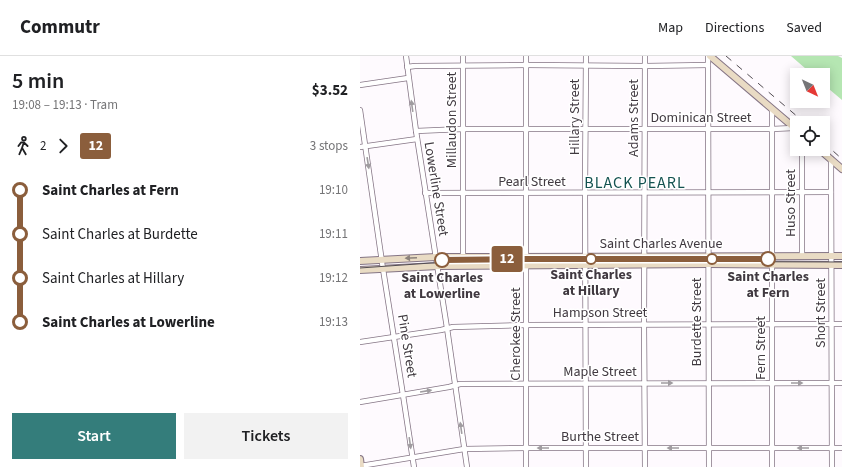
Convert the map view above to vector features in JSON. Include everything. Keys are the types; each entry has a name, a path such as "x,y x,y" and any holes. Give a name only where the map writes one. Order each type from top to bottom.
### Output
{"main road":[{"path":"709,56 790,124"},
{"path":"827,156 842,169"},
{"name":"Saint Charles Avenue","path":"360,261 436,257 527,256 842,256"},
{"name":"Saint Charles Avenue","path":"360,270 438,266 526,265 842,265"}],"street":[{"name":"Lowerline Street","path":"406,56 417,139 438,266 467,467"},
{"name":"Millaudon Street","path":"463,56 463,257"},
{"name":"Cherokee Street","path":"526,56 526,467"},
{"name":"Hillary Street","path":"586,56 586,467"},
{"name":"Adams Street","path":"645,56 645,467"},
{"name":"Burdette Street","path":"709,56 709,467"},
{"path":"407,67 463,65 708,65"},
{"path":"360,85 408,78"},
{"name":"Fern Street","path":"772,109 772,467"},
{"name":"Pine Street","path":"360,110 414,467"},
{"name":"Dominican Street","path":"416,131 463,129 790,129"},
{"path":"360,148 417,139"},
{"name":"Huso Street","path":"802,156 802,256"},
{"name":"Short Street","path":"831,159 832,467"},
{"name":"Pearl Street","path":"426,193 831,192"},
{"name":"Hampson Street","path":"360,342 453,327 586,324 842,324"},
{"name":"Maple Street","path":"360,402 460,384 842,383"},
{"name":"Burthe Street","path":"361,464 412,458 464,449 842,448"}],"green space":[{"path":"791,56 838,56 842,58 842,100 830,90 830,68 805,68"}],"tram line":[{"name":"12","path":"442,260 768,259"},
{"path":"360,268 431,263 527,261 842,262"}],"railway":[{"path":"726,56 797,116"},
{"path":"830,148 842,159"}],"place":[{"name":"Saint Charles at Hillary","path":"591,259"},
{"name":"Saint Charles at Fern","path":"768,259"},
{"name":"Saint Charles at Lowerline","path":"442,260"}],"district":[{"name":"BLACK PEARL","path":"635,183"}]}
